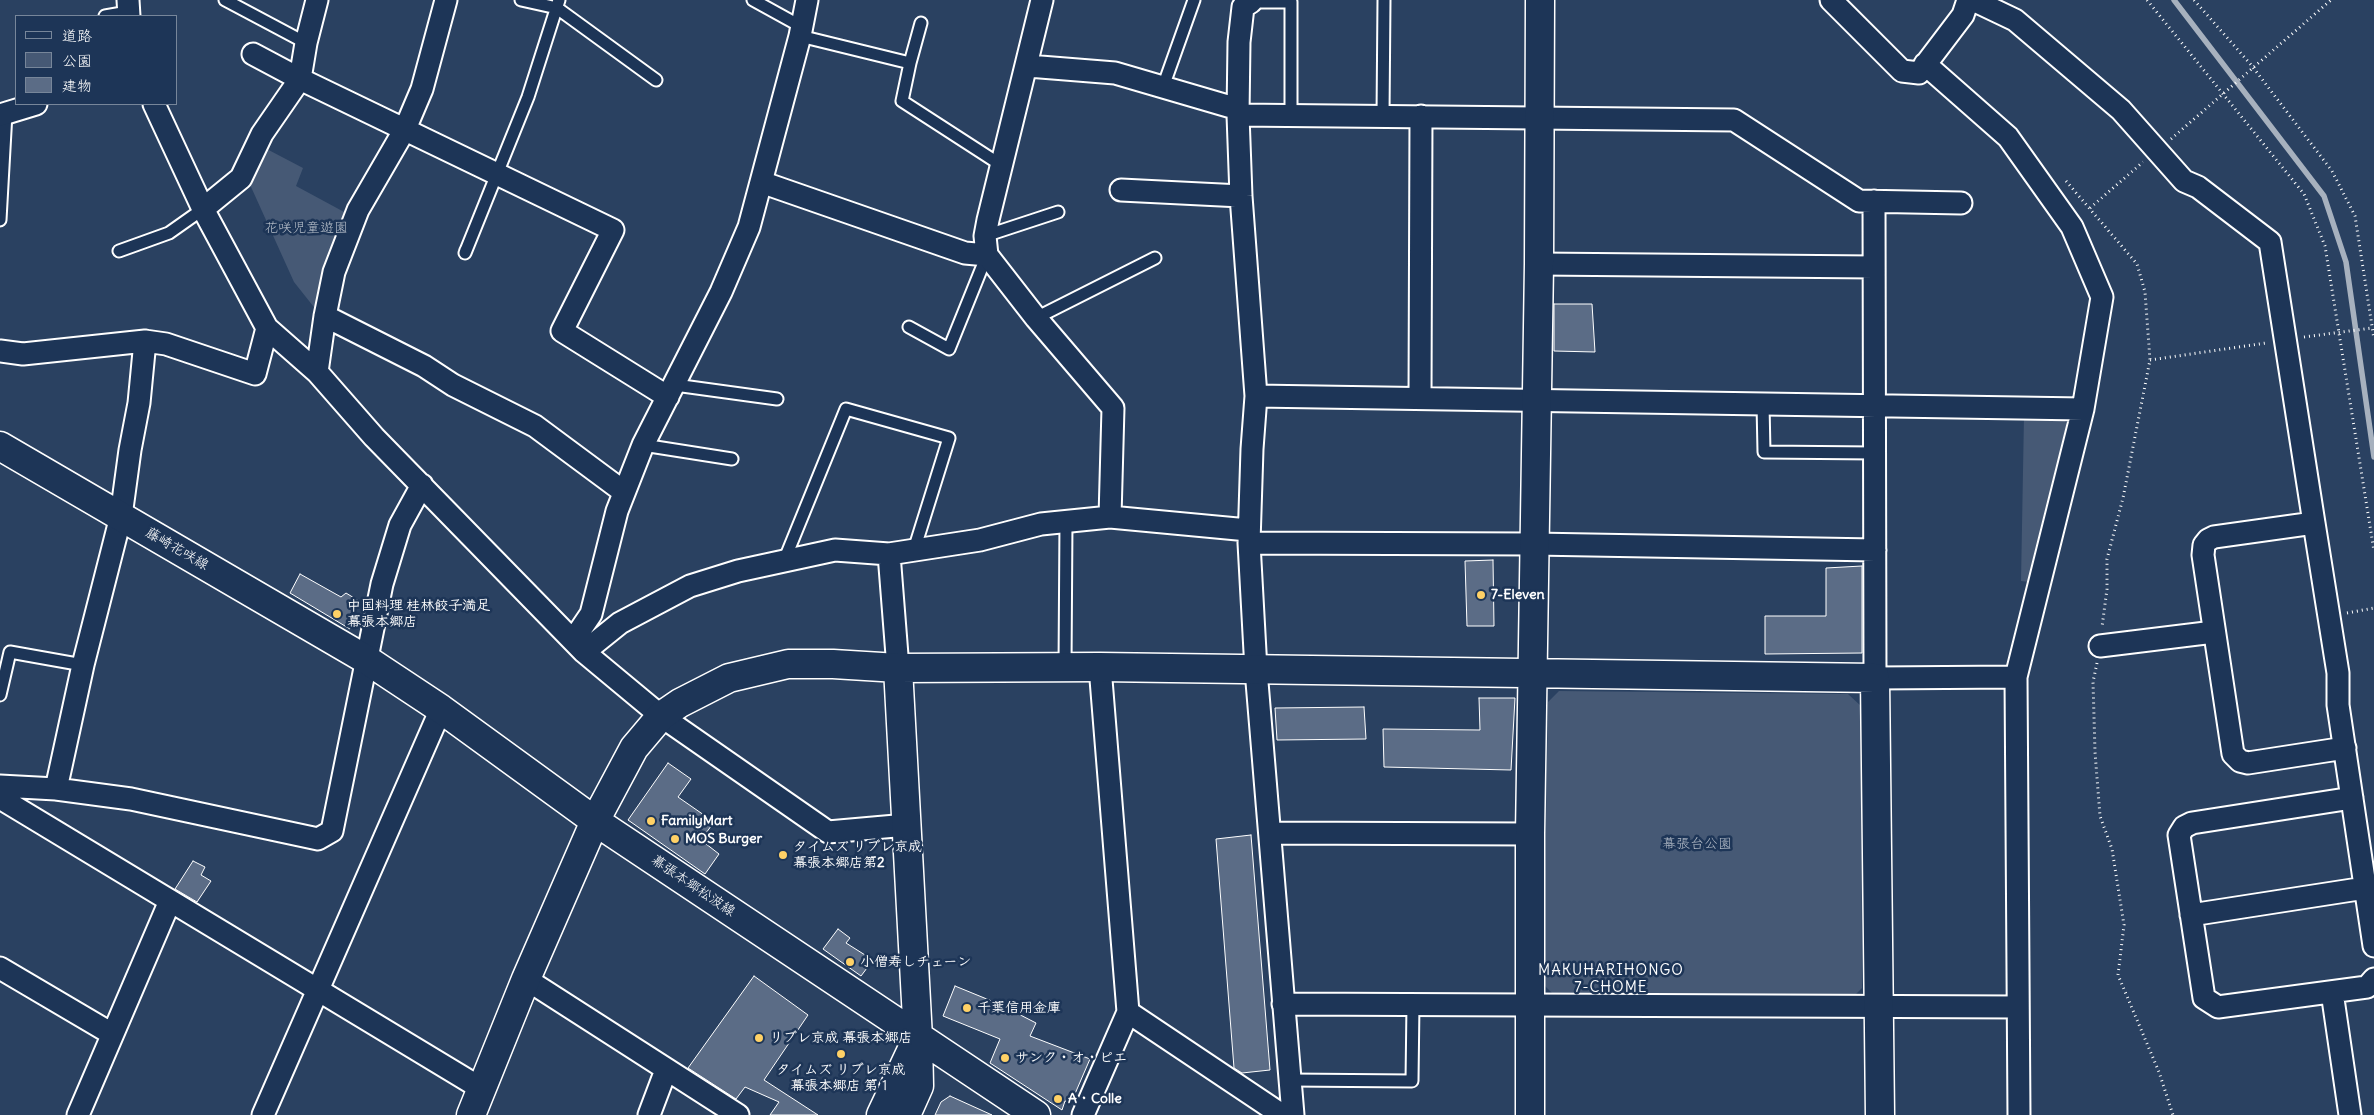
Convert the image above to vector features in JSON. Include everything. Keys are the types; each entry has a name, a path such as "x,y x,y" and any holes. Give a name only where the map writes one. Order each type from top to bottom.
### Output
{"street":[{"path":"203,209 241,178 262,134 300,79 306,43 317,0"},
{"path":"317,372 334,272 358,210 405,129 422,89 446,0"},
{"path":"579,646 592,614 617,511 624,492 643,446 721,292 749,226 801,32 807,0"},
{"path":"1042,0 1028,66 1001,165 986,246 1036,318 1113,408 1110,517"},
{"path":"1530,1115 1530,834 1539,264 1540,0"},
{"path":"1831,0 1902,71 1919,73 1963,15 1968,0"},
{"path":"1973,0 2015,20 2121,110 2184,182 2198,186 2270,242 2287,340 2338,673 2338,706 2374,946"},
{"path":"1244,2 1239,42 1238,112 1241,196 1256,396 1248,537 1256,670 1293,1115"},
{"path":"253,54 300,79 613,230 562,332 671,391"},
{"path":"1925,64 2008,137 2072,227 2102,297 2083,409 2016,677 2019,1115"},
{"path":"1028,66 1115,73 1238,112 1540,119 1734,120 1859,201 1961,203"},
{"path":"3,114 33,105"},
{"path":"154,105 203,209 267,328 317,372 374,437 579,646 661,716 828,832 907,825"},
{"path":"1420,398 1421,116"},
{"path":"761,182 965,254 986,246"},
{"path":"1121,190 1241,196"},
{"path":"1874,201 1875,678 1880,1115"},
{"path":"1539,264 1874,267"},
{"path":"325,316 424,366 453,385 535,426 624,492"},
{"path":"0,351 23,354 145,341 166,344 256,374 267,328"},
{"path":"56,789 83,665 121,516 130,450 140,403 145,341"},
{"path":"1256,396 2083,409"},
{"name":"藤崎花咲線","path":"0,446 360,656"},
{"path":"0,786 56,789 131,799 318,840 332,831 360,656 397,533 422,485"},
{"path":"579,646 690,586 738,571 835,550 889,554 980,540 1041,524 1110,517 1248,537 1875,550"},
{"path":"2314,523 2214,537 2204,545 2203,555 2232,754 2236,758 2248,763 2345,748"},
{"path":"889,554 898,668 918,1038 919,1086 906,1115"},
{"path":"2100,646 2214,632"},
{"name":"幕張本郷松波線","path":"360,656 441,709 595,821 1036,1115"},
{"path":"471,1115 526,980 595,821 634,748 661,716 680,703 729,678 788,664 898,668 1100,667 1875,678 2016,677"},
{"path":"1083,1115 1128,1012 1100,667"},
{"path":"263,1115 441,709"},
{"path":"0,798 482,1089"},
{"path":"2352,798 2192,823 2184,827 2179,835 2204,998 2218,1008 2367,987 2374,979"},
{"path":"1271,833 1530,834"},
{"path":"2191,915 2365,888"},
{"path":"78,1115 170,901"},
{"path":"0,968 112,1034"},
{"path":"526,980 738,1115"},
{"path":"2332,992 2350,1115"},
{"path":"1283,1004 2018,1007"},
{"path":"1128,1012 1282,1115"},
{"path":"881,1115 918,1038"},
{"path":"649,1115 666,1070"}],"lane":[{"path":"225,0 306,43"},
{"path":"521,0 558,4 656,80"},
{"path":"753,0 801,32 910,63"},
{"path":"1162,87 1194,0"},
{"path":"1383,116 1384,0"},
{"path":"1244,2 1291,2 1291,114"},
{"path":"466,250 465,253 528,97 558,4"},
{"path":"108,15 129,9"},
{"path":"921,24 902,101 1001,165"},
{"path":"0,220 3,114"},
{"path":"119,251 169,233 203,209"},
{"path":"909,327 949,349 986,246 1058,212"},
{"path":"1036,318 1155,258"},
{"path":"671,391 777,399"},
{"path":"1763,404 1764,452 1874,454"},
{"path":"784,561 846,409 949,438 914,550"},
{"path":"643,446 732,459"},
{"path":"1065,667 1066,521"},
{"path":"0,696 10,652 83,665"},
{"path":"1290,1080 1412,1081 1413,1004"}],"path":[{"path":"2147,0 2304,194 2325,246 2341,332 2374,551"},
{"path":"2194,0 2252,66 2332,172 2355,216 2374,339"},
{"path":"2223,94 2252,66 2331,0"},
{"path":"2064,180 2137,264 2146,292 2150,360 2123,498 2107,559 2107,589 2094,682 2095,752 2100,816 2112,849 2124,925 2118,975 2159,1072 2173,1115"},
{"path":"2150,360 2371,328"},
{"path":"2329,616 2374,608"}],"green space":[{"name":"花咲児童遊園","path":"261,146 303,168 296,186 346,213 317,311 294,282 247,178"},
{"path":"2024,416 2063,417 2068,427 2029,582 2021,581"},
{"name":"幕張台公園","path":"1559,691 1848,694 1861,706 1862,988 1852,998 1552,993 1543,984 1548,702"}],"building":[{"path":"1554,304 1592,304 1595,352 1554,351"},
{"path":"1493,560 1494,626 1467,626 1465,561"},
{"path":"1862,566 1862,653 1765,654 1765,616 1826,616 1826,568"},
{"path":"300,574 341,597 346,593 359,601 355,606 350,629 290,593"},
{"path":"1479,698 1515,698 1511,770 1384,767 1383,729 1480,730"},
{"path":"1364,707 1366,739 1277,740 1275,708"},
{"path":"668,763 691,779 678,797 714,822 701,840 719,854 705,874 628,820"},
{"path":"1251,835 1270,1070 1242,1073 1234,1068 1216,839"},
{"path":"193,861 205,867 201,875 211,881 197,902 175,889"},
{"path":"838,929 850,938 846,943 873,960 861,976 823,949"},
{"path":"754,976 808,1015 764,1080 818,1115 770,1115 779,1102 745,1087 736,1099 688,1068"},
{"path":"955,986 999,1004 1036,1023 1030,1036 1090,1059 1071,1103 1065,1101 1062,1110 990,1063 1000,1039 943,1016"},
{"path":"950,1096 992,1115 935,1115 941,1102"}],"waterway":[{"path":"2174,0 2324,196 2346,262 2374,457"}],"place":[{"name":"7-Eleven","path":"1481,595"},
{"name":"中国料理 桂林餃子満足 幕張本郷店","path":"337,614"},
{"name":"FamilyMart","path":"651,821"},
{"name":"MOS Burger","path":"675,839"},
{"name":"タイムズ リブレ京成 幕張本郷店第2","path":"783,855"},
{"name":"小僧寿しチェーン","path":"850,962"},
{"name":"千葉信用金庫","path":"967,1008"},
{"name":"リブレ京成 幕張本郷店","path":"759,1038"},
{"name":"タイムズ リブレ京成 幕張本郷店 第１","path":"841,1054"},
{"name":"サンク・オ・ピエ","path":"1005,1058"},
{"name":"A・Colle","path":"1058,1099"}],"district":[{"name":"MAKUHARIHONGO 7-CHOME","path":"1611,980"}]}
